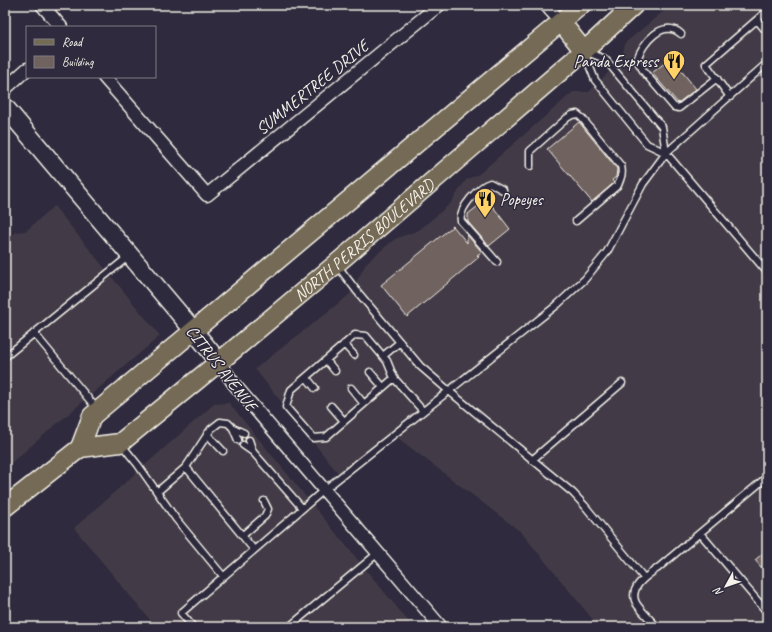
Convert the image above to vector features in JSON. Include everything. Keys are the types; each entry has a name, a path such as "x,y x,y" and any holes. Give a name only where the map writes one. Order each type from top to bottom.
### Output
{"main road":[{"path":"80,448 92,416 98,410 581,5"},
{"name":"NORTH PERRIS BOULEVARD","path":"120,443 336,264 584,51 634,5"},
{"path":"561,22 584,51"},
{"path":"5,507 80,448 120,443"}],"street":[{"path":"42,5 60,26"},
{"name":"SUMMERTREE DRIVE","path":"105,78 207,194 439,5"},
{"path":"546,5 561,22"},
{"path":"5,89 26,70"},
{"name":"CITRUS AVENUE","path":"5,107 194,331 219,362 234,384 441,627"}],"lane":[{"path":"730,97 706,64 767,11"},
{"path":"757,20 767,32"},
{"path":"681,34 675,29 668,28 658,31 650,39 639,54 639,65 644,72 674,107 679,108 717,78"},
{"path":"584,51 595,80 647,144 666,153 767,272"},
{"path":"584,51 606,60 662,127 666,153"},
{"path":"193,627 181,613 302,508 557,305 585,279 607,252 643,184 666,153 767,64"},
{"path":"530,166 530,151 567,118 577,114 582,118 621,166 622,170 618,185 576,221"},
{"path":"497,262 460,218 461,211 479,188 485,184 490,183 503,190"},
{"path":"5,358 130,255"},
{"path":"336,264 420,366 573,493 644,578"},
{"path":"34,334 98,410"},
{"path":"394,378 326,437 313,438 286,408 291,390 355,335 366,336 387,361 394,378 423,411"},
{"path":"382,356 400,342"},
{"path":"344,344 354,355"},
{"path":"326,360 335,371"},
{"path":"370,372 383,387"},
{"path":"306,377 316,388"},
{"path":"532,460 622,383"},
{"path":"350,388 364,404"},
{"path":"331,406 344,421"},
{"path":"157,492 186,467 207,434 220,422 228,423 233,428 244,434"},
{"path":"233,428 238,440"},
{"path":"207,434 223,451"},
{"path":"249,440 254,452"},
{"path":"120,443 138,465 176,519 223,576"},
{"path":"243,445 254,452 302,508"},
{"path":"186,467 254,550"},
{"path":"657,627 635,602 634,594 638,584 767,477"},
{"path":"242,535 264,516 268,509 264,502"},
{"path":"700,533 767,612"},
{"path":"290,627 378,553"}],"shaded area":[{"path":"671,5 767,5 767,627 599,627 521,532 390,432 338,473 255,369 349,295 367,262 395,239 419,230 450,204 466,180 479,174 573,92 589,92 622,59 625,43"},
{"path":"54,206 160,336 5,468 5,241 16,232 26,231"},
{"path":"229,403 413,627 156,627 74,528 214,404"}],"building":[{"name":"Panda Express","path":"671,58 696,89 678,103 652,73"},
{"path":"579,122 617,169 616,177 612,180 614,183 592,202 547,149"},
{"name":"Popeyes","path":"487,199 510,229 489,246 468,222 468,214"},
{"path":"453,226 467,243 467,235 482,252 477,255 479,257 407,317 381,285"},
{"path":"767,550 767,574 755,560"}],"place":[{"name":"Panda Express","path":"674,80"},
{"name":"Popeyes","path":"485,218"}]}
